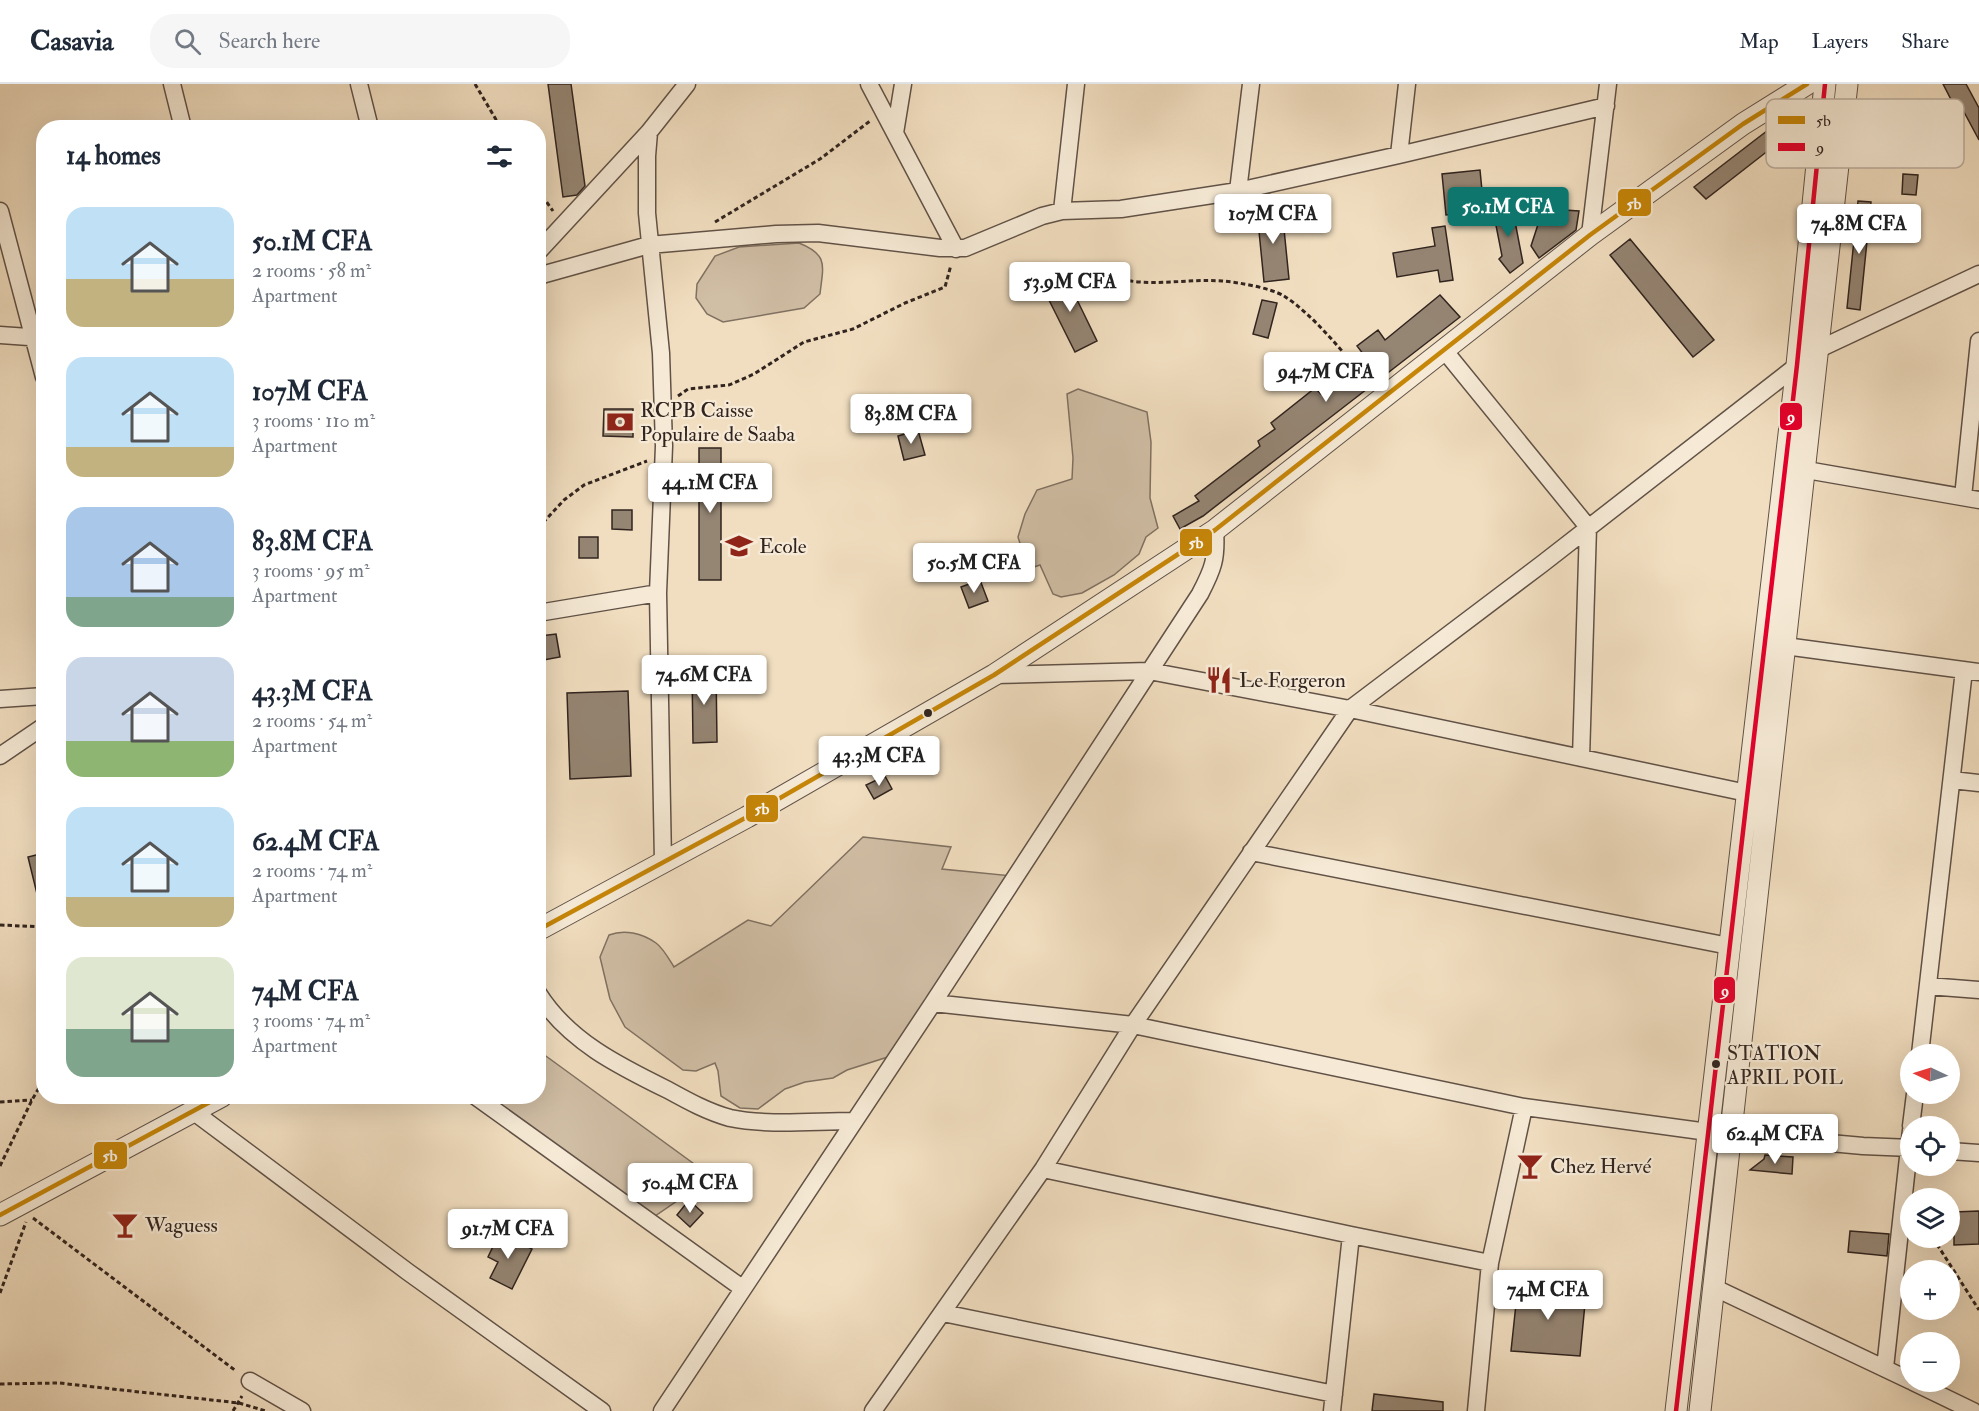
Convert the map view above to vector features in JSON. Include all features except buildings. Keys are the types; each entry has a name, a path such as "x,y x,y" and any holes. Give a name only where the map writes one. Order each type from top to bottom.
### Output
{"street":[{"path":"172,84 181,120"},
{"path":"358,84 367,120"},
{"path":"546,243 649,132 687,84"},
{"path":"869,84 956,249"},
{"path":"895,133 903,84"},
{"path":"1062,211 1076,84"},
{"path":"1238,191 1251,84"},
{"path":"1399,156 1407,84"},
{"path":"1590,235 1608,84"},
{"path":"1824,99 1825,84"},
{"path":"1845,99 1847,84"},
{"path":"1782,99 1804,85"},
{"path":"546,274 649,245 797,232 956,249 974,245 1042,216 1062,211 1121,208 1238,191 1399,156 1606,106"},
{"path":"546,926 747,818 994,675 1215,530 1590,235 1766,109"},
{"path":"649,132 647,213 661,352 664,446 658,593 663,862"},
{"path":"1700,1411 1729,1133 1785,646 1795,468 1797,365 1817,168"},
{"path":"1676,1411 1747,792 1795,468 1817,350 1838,168"},
{"path":"0,211 36,330"},
{"path":"873,1411 1043,1169 1133,1025 1350,709 1817,350 1979,273"},
{"path":"0,335 36,337"},
{"path":"1795,468 1971,498 1979,341"},
{"path":"1444,350 1588,527 1581,758"},
{"path":"662,1411 933,1003 1200,594 1214,566 1215,530"},
{"path":"546,612 658,593"},
{"path":"1785,646 1971,671 1952,780 1921,1044"},
{"path":"994,675 1149,671 1350,709 1747,792"},
{"path":"0,699 36,697"},
{"path":"0,756 36,731"},
{"path":"1952,780 1979,783"},
{"path":"1251,852 1729,946"},
{"path":"1928,986 1979,990"},
{"path":"546,1003 572,1034 615,1064 703,1108 730,1118 765,1122 853,1121"},
{"path":"933,1003 1133,1025 1524,1107 1708,1132 1900,1147"},
{"path":"0,1215 208,1104"},
{"path":"486,1104 742,1288"},
{"path":"1476,1411 1490,1263 1524,1107"},
{"path":"194,1112 408,1272 602,1411"},
{"path":"1960,1152 1979,1153"},
{"path":"1043,1169 1490,1263"},
{"path":"1885,1368 1907,1176"},
{"path":"1332,1411 1351,1235"},
{"path":"1713,1287 1900,1375"},
{"path":"943,1312 1334,1394"},
{"path":"250,1381 302,1411"},
{"path":"1934,1392 1973,1411"}],"path":[{"path":"475,84 496,120"},
{"path":"711,225 820,159 882,110"},
{"path":"546,201 563,225"},
{"path":"678,396 688,389 729,385 754,374 804,342 853,329 905,303 945,287 956,249"},
{"path":"1040,270 1055,267 1071,268 1102,277 1140,282 1221,281 1244,284 1283,295 1336,344 1383,399"},
{"path":"546,519 564,500 584,485 655,457 664,446"},
{"path":"0,925 36,927"},
{"path":"0,1166 36,1093"},
{"path":"0,1102 32,1100"},
{"path":"0,1293 29,1215 250,1381"},
{"path":"1939,1248 1979,1310"},
{"path":"0,1384 59,1383 238,1402 266,1411"}],"shaded area":[{"path":"799,243 809,247 820,257 823,269 820,294 804,308 723,322 707,314 696,298 697,284 715,256 739,247"},
{"path":"1078,389 1147,412 1151,442 1150,498 1158,528 1146,537 1139,554 1114,575 1082,593 1061,597 1053,594 1040,565 1028,569 1018,537 1025,514 1037,490 1072,479 1073,458 1067,394"},
{"path":"863,837 951,847 942,869 1013,876 894,1055 847,1070 833,1078 805,1082 785,1089 758,1109 740,1108 721,1096 715,1063 696,1071 683,1070 625,1027 610,999 600,957 609,935 627,932 645,937 659,945 674,967 748,920 771,926"},
{"path":"546,1056 712,1177 652,1218 494,1104 546,1104"}],"transit line":[{"name":"5b","path":"1783,99 1807,84"},
{"name":"9","path":"1824,99 1825,84"},
{"name":"5b","path":"546,926 747,817 994,675 1215,530 1590,235 1766,110"},
{"name":"9","path":"1676,1411 1797,365 1817,168"},
{"name":"5b","path":"0,1215 206,1104"}],"place":[{"name":"RCPB Caisse Populaire de Saaba","path":"620,422"},
{"name":"Ecole","path":"739,546"},
{"name":"Le Forgeron","path":"1219,680"},
{"name":"STATION APRIL POIL","path":"1716,1064"},
{"name":"Chez Hervé","path":"1530,1166"},
{"name":"Waguess","path":"125,1225"}]}
